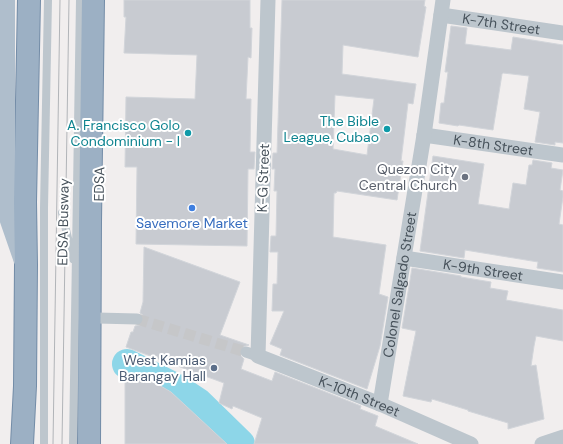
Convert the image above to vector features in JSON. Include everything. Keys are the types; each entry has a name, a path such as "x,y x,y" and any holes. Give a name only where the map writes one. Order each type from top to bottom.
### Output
{"highway":[{"path":"22,444 25,386 26,265 35,205 29,0"},
{"name":"EDSA","path":"89,444 90,367 83,220 93,0"}],"main road":[{"path":"4,0 2,90 4,200 26,265"},
{"name":"EDSA","path":"90,367 97,318 102,0"}],"street":[{"name":"K-G Street","path":"252,354 268,0"},
{"name":"Colonel Salgado Street","path":"380,404 424,136 443,0"},
{"name":"K-7th Street","path":"441,15 563,33"},
{"name":"K-8th Street","path":"424,136 563,155"},
{"name":"K-9th Street","path":"404,258 563,282"},
{"path":"97,318 137,319"},
{"name":"K-10th Street","path":"252,354 380,404 470,444"},
{"path":"542,444 563,437"}],"lane":[{"name":"EDSA Busway","path":"44,444 35,205 48,0"},
{"name":"EDSA Busway","path":"73,444 76,269 83,220 80,0"},
{"path":"62,213 76,269 90,367"}],"building":[{"path":"124,0 250,0 250,28 252,28 251,58 248,57 246,99 251,99 250,152 255,152 254,169 248,169 247,246 136,244 137,167 125,167 126,97 195,99 197,55 124,53 126,17 124,17"},
{"path":"282,0 425,0 424,6 426,7 418,57 343,45 342,74 416,84 413,104 408,103 401,161 403,161 397,200 337,191 334,193 333,237 386,245 379,294 388,297 380,346 367,389 280,355 282,349 270,344 284,311 272,311 273,284 277,284 278,252 270,252 271,236 276,236 277,191 274,191 275,169 272,169 273,153 277,153","holes":["335,95 374,99 367,155 333,149"]},
{"path":"451,26 467,28 465,44 511,50 513,37 563,45 563,143 555,142 555,145 535,142 540,112 524,109 529,76 502,74 493,130 439,123 441,103 444,103 448,72 445,72"},
{"path":"433,156 484,164 478,204 509,209 513,183 526,185 529,165 532,165 533,160 552,163 551,168 563,170 560,190 563,191 563,197 559,224 563,225 563,272 537,268 538,262 465,250 464,258 420,251"},
{"path":"144,247 240,282 220,335 249,345 242,347 239,350 244,359 241,369 272,381 275,372 361,406 360,409 378,416 375,426 418,444 254,444 262,418 233,406 232,409 219,403 224,383 126,347 131,332 133,332 135,326 141,325 144,320 143,315 140,313 143,302"},
{"path":"412,268 491,282 490,288 508,291 506,300 563,310 563,341 536,336 534,346 531,366 536,365 544,419 508,429 508,423 468,410 432,399 431,402 403,396 416,331 402,328"},
{"path":"125,376 152,381 171,392 227,444 125,444"}],"waterway":[{"path":"127,364 177,389 198,403 240,444"}],"tunnel":[{"path":"137,319 246,352"}],"tram line":[{"path":"53,444 60,0"},
{"path":"62,444 69,0"}],"place":[{"name":"The Bible League, Cubao","path":"387,129"},
{"name":"A. Francisco Golo Condominium - I","path":"188,133"},
{"name":"Quezon City Central Church","path":"465,177"},
{"name":"Savemore Market","path":"192,208"},
{"name":"West Kamias Barangay Hall","path":"214,368"}]}
